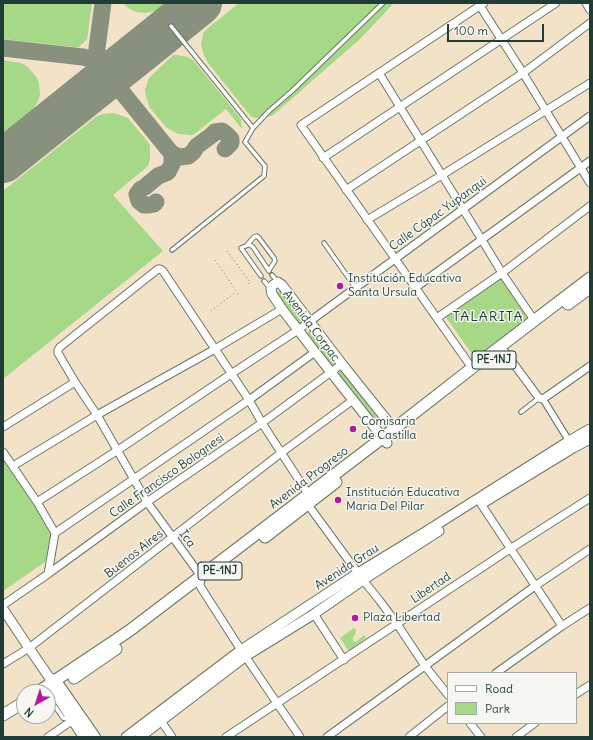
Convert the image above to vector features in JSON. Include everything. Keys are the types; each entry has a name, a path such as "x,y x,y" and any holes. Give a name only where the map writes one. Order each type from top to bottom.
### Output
{"main road":[{"name":"Avenida Progreso","path":"55,684 129,640 200,581 385,440 472,368 590,278"},
{"name":"Avenida Progreso","path":"396,431 590,288"},
{"path":"56,689 77,718 95,737"},
{"path":"3,715 16,707"},
{"path":"3,722 16,714"},
{"path":"77,718 84,737"}],"street":[{"path":"323,158 556,3"},
{"path":"586,3 590,10"},
{"path":"472,368 301,126 482,4 502,40 590,183"},
{"path":"346,190 523,73 590,23"},
{"path":"379,73 502,273 534,320"},
{"path":"367,220 590,83"},
{"name":"Calle Cápac Yupanqui","path":"37,502 310,322 590,116"},
{"path":"415,288 590,161"},
{"path":"437,318 502,273 590,206"},
{"name":"Ica","path":"215,349 163,271 158,269 60,347 58,353 118,450 147,502 200,581 244,653 300,737"},
{"name":"Avenida Corpac","path":"385,440 282,309 272,294 271,289 275,279 282,285 342,364 396,431"},
{"path":"13,466 97,415 215,349 282,309"},
{"path":"215,349 249,400 308,499 360,577 380,601 425,666 447,694"},
{"path":"55,532 249,400 315,352"},
{"path":"505,352 541,399 568,441"},
{"name":"Calle Francisco Bolognesi","path":"3,605 147,502 262,423 342,364"},
{"path":"541,399 590,366"},
{"path":"3,427 75,382"},
{"name":"Buenos Aires","path":"3,664 29,648 281,453 353,400"},
{"name":"Avenida Grau","path":"126,737 244,653 360,577 425,532 568,441 590,429"},
{"name":"Avenida Grau","path":"140,737 244,653 314,614 360,577 590,439"},
{"path":"3,452 37,502 55,532 48,574"},
{"name":"Libertad","path":"226,737 510,549 590,498"},
{"path":"481,504 562,626"},
{"path":"327,737 536,586 590,549"},
{"path":"497,672 590,608"},
{"path":"3,609 52,684"},
{"path":"314,614 344,660"},
{"path":"577,693 590,685"},
{"path":"410,737 447,707"},
{"path":"48,737 77,718"},
{"path":"161,721 172,737"},
{"path":"471,724 481,737"},
{"path":"516,737 534,724"}],"lane":[{"path":"172,250 264,176 265,166 245,142 253,128 383,3"},
{"path":"171,26 253,128"},
{"path":"247,245 253,247 269,271 275,261 274,258 257,236 241,248 261,276"},
{"path":"324,243 356,288"},
{"path":"264,281 271,289"},
{"path":"521,412 541,399"}],"path":[{"path":"227,251 250,282 248,286"},
{"path":"215,260 239,295"},
{"path":"211,311 237,291"}],"green space":[{"path":"3,3 92,3 87,39 79,47 75,47 3,39"},
{"path":"123,3 167,3 156,11 145,13 136,12 128,8"},
{"path":"239,3 394,3 360,39 272,116 255,118 248,113 208,63 201,45 203,33"},
{"path":"173,55 188,57 194,61 241,119 242,129 226,109 193,135 178,134 166,127 150,108 145,90 149,78"},
{"path":"3,60 21,63 28,67 37,78 40,95 32,111 3,134"},
{"path":"114,113 128,118 148,142 150,146 150,159 148,166 113,195 163,251 3,379 3,191 97,116"},
{"path":"502,278 528,319 475,358 445,316"},
{"path":"281,289 303,320 302,323 299,323 276,293"},
{"path":"310,330 336,364 332,367 307,333"},
{"path":"339,371 342,371 381,421 378,424 338,374"},
{"path":"3,456 52,531 45,562 3,591"},
{"path":"354,628 356,630 353,641 356,642 364,635 366,638 348,650 340,638"}],"taxiway":[{"path":"103,3 97,56 109,76 172,154 180,157 188,156 197,146 215,132 222,131 231,139 231,143 225,149"},
{"path":"3,48 83,57 100,62"},
{"path":"156,202 154,204 144,205 139,201 137,194 158,176 168,172 172,164 172,154"}],"runway":[{"path":"3,161 200,3"}],"place":[{"name":"Institución Educativa Santa Ursula","path":"340,286"},
{"name":"Comisaria de Castilla","path":"353,429"},
{"name":"Institución Educativa Maria Del Pilar","path":"338,500"},
{"name":"Plaza Libertad","path":"355,618"}],"district":[{"name":"TALARITA","path":"488,317"}]}
